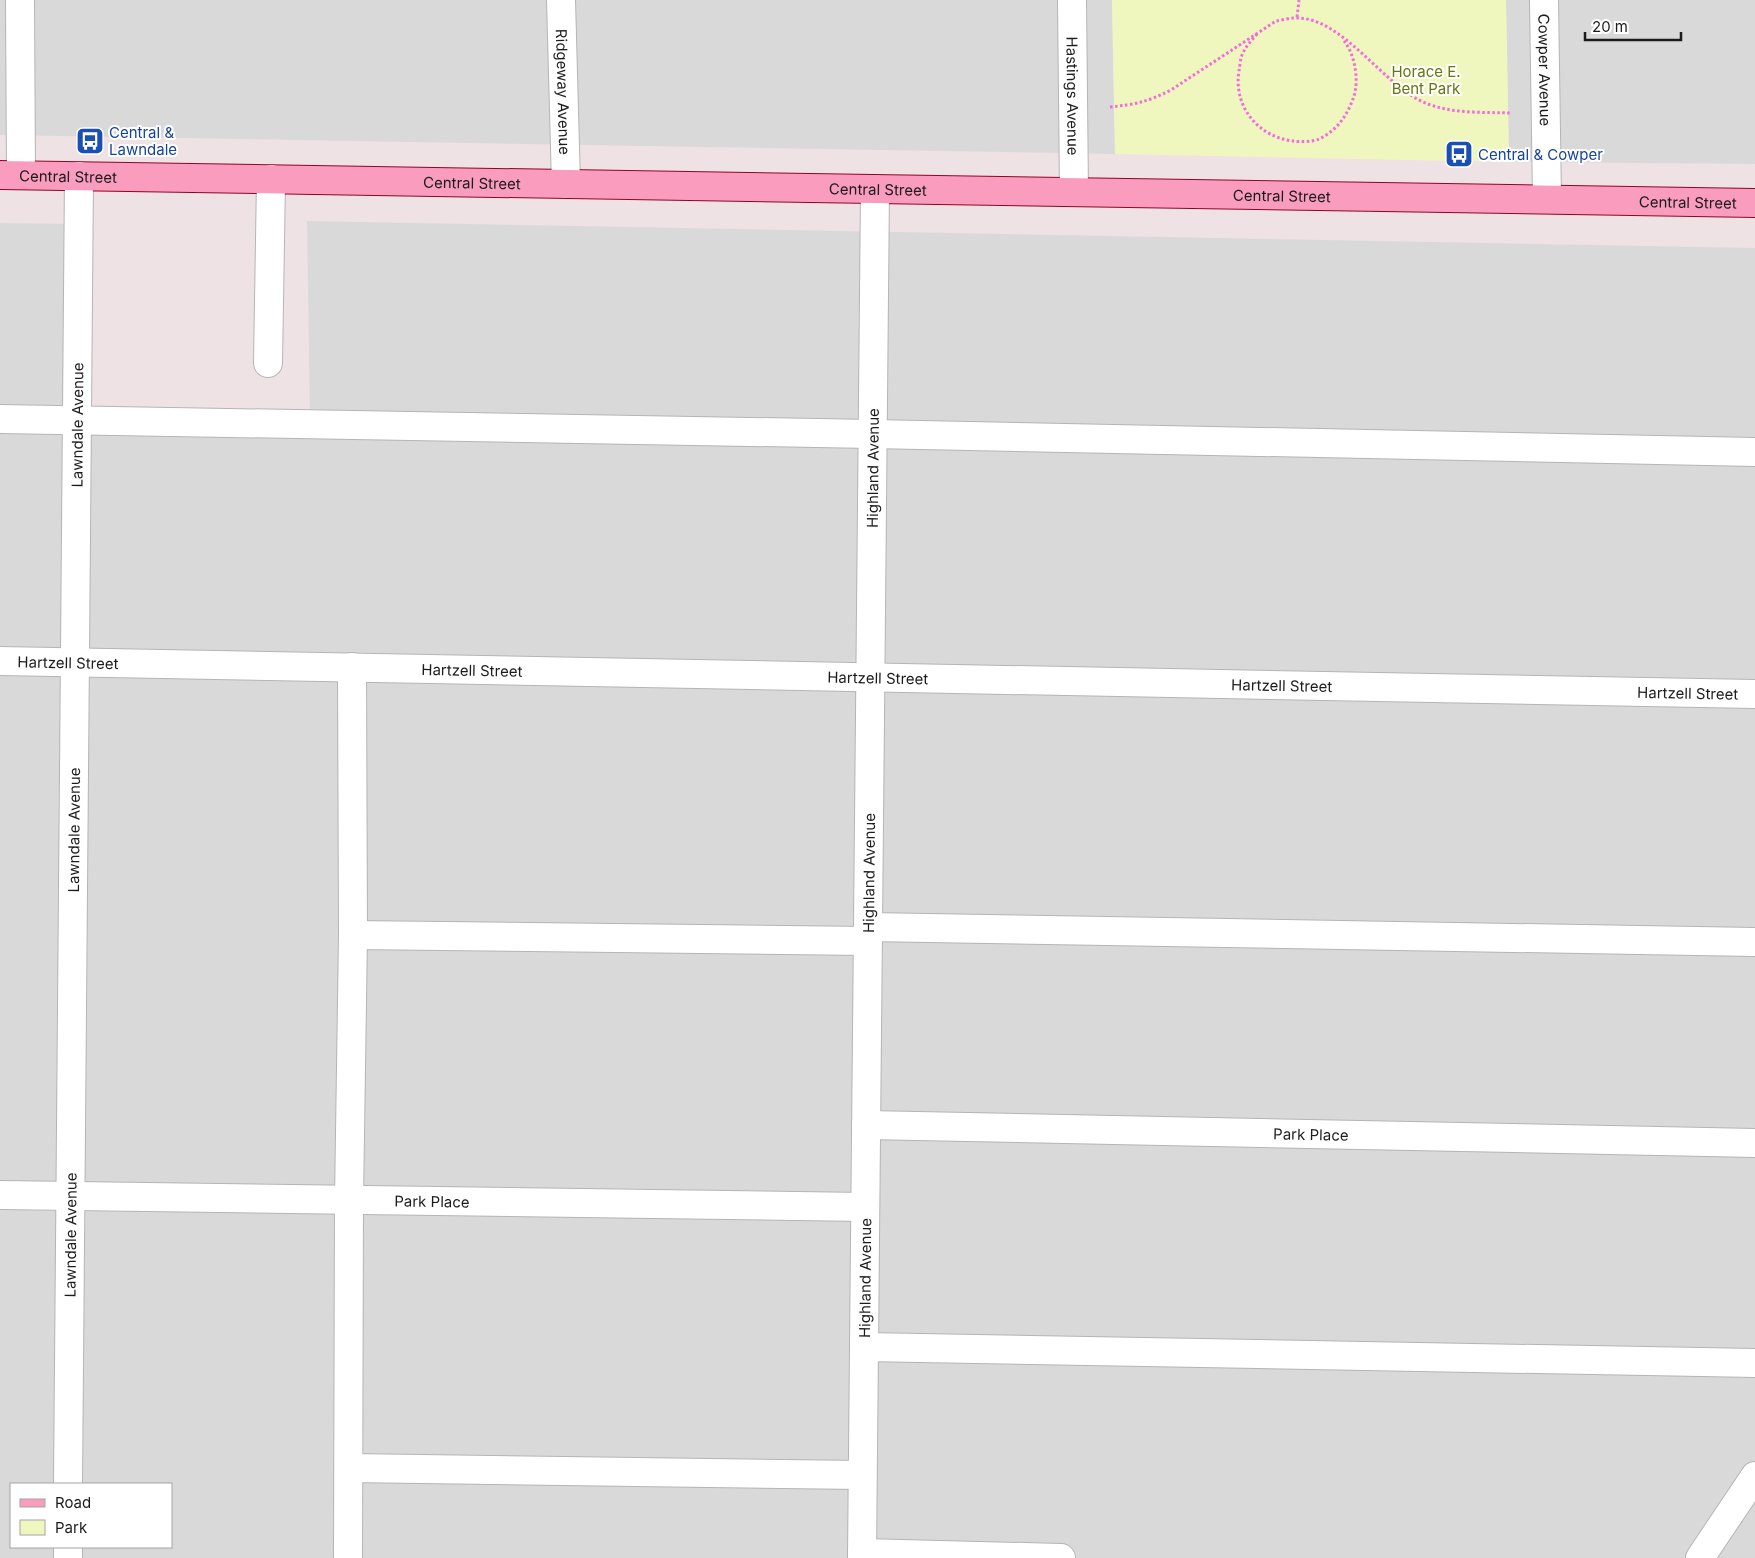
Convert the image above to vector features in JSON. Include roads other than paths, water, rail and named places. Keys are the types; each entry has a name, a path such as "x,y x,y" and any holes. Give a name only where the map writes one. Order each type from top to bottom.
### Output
{"main road":[{"name":"Central Street","path":"10,175 1755,203"}],"street":[{"path":"10,175 20,0"},
{"name":"Ridgeway Avenue","path":"561,0 566,184"},
{"name":"Hastings Avenue","path":"1072,0 1074,192"},
{"name":"Cowper Avenue","path":"1544,0 1547,199"},
{"name":"Lawndale Avenue","path":"68,1483 79,176"},
{"path":"268,363 271,179"},
{"name":"Highland Avenue","path":"862,1556 875,189"},
{"path":"0,419 1755,452"},
{"name":"Hartzell Street","path":"0,661 1755,694"},
{"path":"348,1558 349,1200 353,935 352,667"},
{"path":"353,935 868,934 1755,942"},
{"name":"Park Place","path":"866,1125 1755,1142"},
{"name":"Park Place","path":"0,1195 865,1207"},
{"path":"864,1347 1755,1363"},
{"path":"349,1468 862,1475"},
{"path":"1700,1558 1755,1476"},
{"path":"862,1556 1061,1558"}],"place":[{"name":"Central & Lawndale","path":"90,141"},
{"name":"Central & Cowper","path":"1459,154"}],"park label":[{"name":"Horace E. Bent Park","path":"1426,80"}]}
